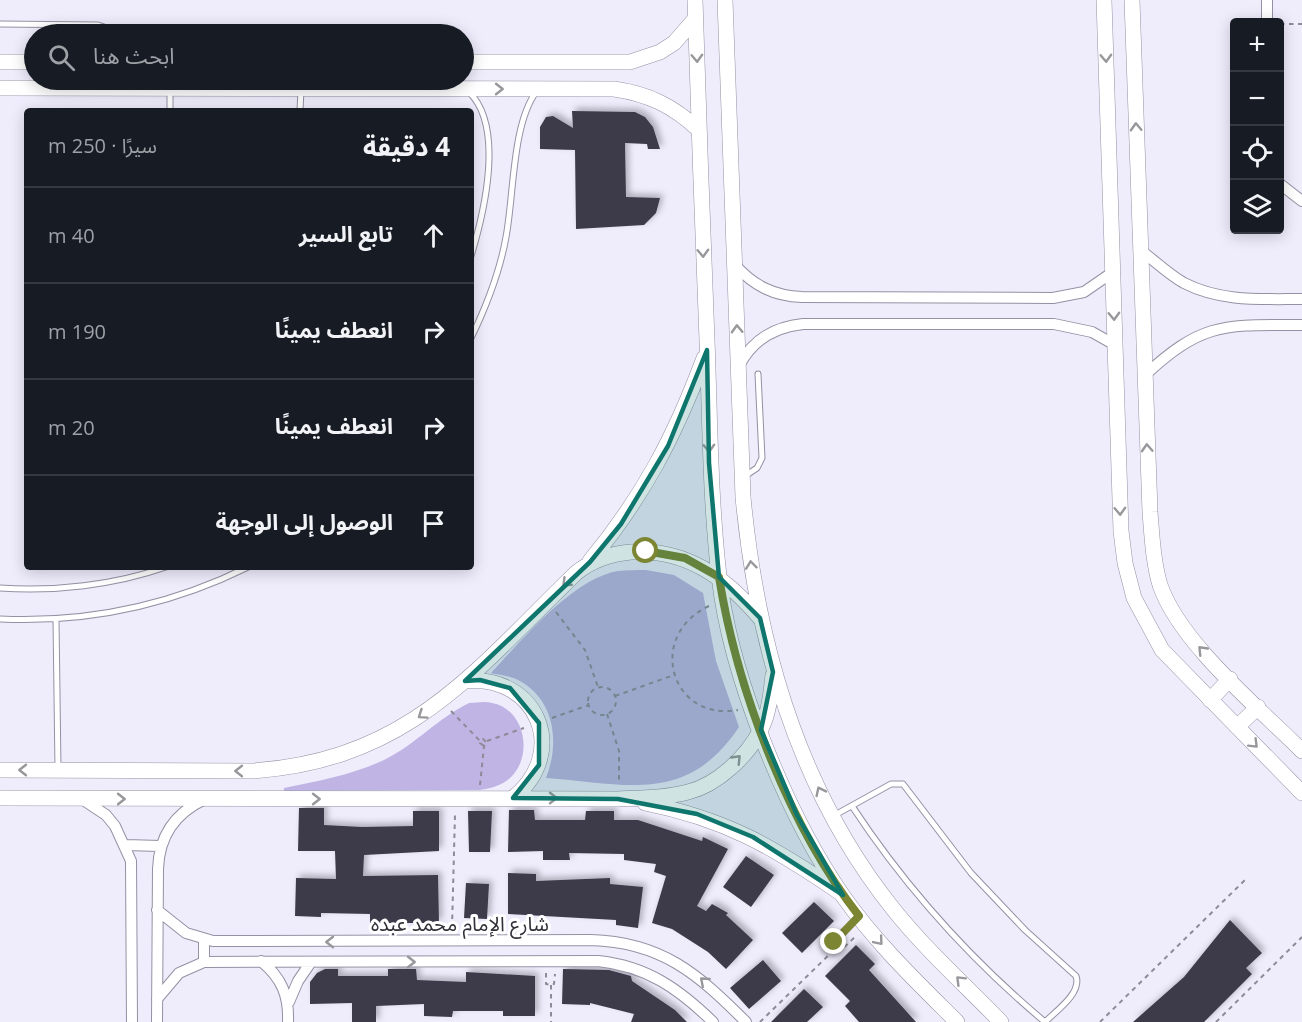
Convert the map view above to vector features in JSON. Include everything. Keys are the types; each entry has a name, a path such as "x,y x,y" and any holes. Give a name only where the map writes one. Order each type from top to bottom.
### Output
{"main road":[{"path":"694,0 709,463 719,577 735,656 752,709 797,815 843,895 890,954 957,1022"},
{"path":"725,0 742,478 747,538 760,618 773,672 805,759 832,817 853,852 893,909 916,936 1001,1022"},
{"path":"1104,0 1121,531 1128,579 1151,634 1175,665 1302,793"},
{"path":"1132,0 1150,512 1160,583 1170,608 1183,628 1302,751"},
{"path":"474,62 630,62 667,48 686,32 695,19"},
{"path":"24,62 7,62 8,88 24,88"},
{"path":"474,89 633,91 668,105 699,129"},
{"path":"1109,159 1123,164 1136,158"},
{"path":"1111,203 1121,199 1138,201"},
{"path":"0,770 282,769 340,756 393,733 441,702 590,562 621,524 657,466 678,425 707,350"},
{"path":"590,562 627,552 666,553 685,558 719,577 760,618"},
{"path":"0,798 618,799 672,795 706,785 727,770 761,730 768,708 773,672"},
{"path":"1210,700 1230,679"},
{"path":"465,681 488,681 510,688 522,697 539,723 542,737 539,765 524,789 513,798"},
{"path":"1237,727 1258,707"},
{"path":"618,799 688,812 726,825 779,852 843,895"}],"street":[{"path":"1267,0 1267,18"},
{"path":"1284,187 1302,201"},
{"path":"1139,249 1182,281 1209,293 1240,298 1302,299"},
{"path":"735,265 753,283 764,289 776,294 802,297 1053,298 1084,292 1113,272"},
{"path":"738,369 759,340 779,328 802,324 1054,324 1092,332 1115,345"},
{"path":"1144,376 1183,343 1201,333 1244,325 1302,325"},
{"path":"82,798 106,815 126,845 131,869 132,1022"},
{"path":"157,1022 157,910 160,846 177,817 206,799"},
{"path":"126,845 160,846"},
{"name":"شارع الإمام محمد عبده","path":"157,910 177,928 204,939 223,942 607,941 638,946 669,958 696,974 746,1022"},
{"path":"204,939 204,962"},
{"path":"261,961 278,979 289,1002"},
{"name":"شارع الإمام محمد عبده","path":"157,999 179,974 204,962 613,963 642,970 681,992 713,1022"},
{"path":"288,1022 289,1002 311,962"}],"lane":[{"path":"0,24 24,24"},
{"path":"474,331 493,284 505,240 521,122 531,99 539,89"},
{"path":"170,90 170,108"},
{"path":"300,108 301,90"},
{"path":"467,90 485,116 489,139 485,187 474,241"},
{"path":"742,478 757,468 762,458 758,374"},
{"path":"0,588 69,586 109,581 154,570"},
{"path":"0,619 56,619 142,606 185,594 241,570"},
{"path":"56,619 58,770"},
{"path":"832,817 891,784 903,784 977,881 1024,930 1073,973 1077,980 1077,988 1045,1022 986,970 928,909 883,852 852,806"}],"path":[{"path":"1284,24 1302,24"},
{"path":"547,601 585,650 598,687"},
{"path":"723,602 693,614 680,629 673,647 674,675 685,693 701,706 720,711 752,709"},
{"path":"615,696 674,675"},
{"path":"598,687 608,688 615,696 615,706 607,714 596,713 589,705 590,694 598,687"},
{"path":"441,702 484,746"},
{"path":"480,741 485,739 487,741 589,705"},
{"path":"607,714 619,751 618,799"},
{"path":"477,799 484,746 487,741"},
{"path":"452,942 455,799"},
{"path":"1100,1022 1247,878"},
{"path":"836,948 834,942 862,921"},
{"path":"836,948 841,950 862,921"},
{"path":"1216,1022 1302,937"},
{"path":"760,1022 836,948"},
{"path":"551,962 546,983 551,985"},
{"path":"551,962 555,984 551,985"},
{"path":"551,985 551,1022"}],"highlighted area":[{"path":"707,350 709,463 719,577 760,618 773,672 761,730 797,815 843,895 753,837 697,814 618,799 513,798 539,765 539,723 510,688 480,680 465,681 590,562 621,524 668,446"}],"shaded area":[{"path":"646,570 674,575 703,593 716,661 739,727 719,752 698,769 676,779 653,784 629,785 546,778 553,751 551,723 547,710 530,688 515,679 491,673 549,613 583,585 618,571"},
{"path":"489,702 503,707 519,724 524,746 522,758 510,778 499,785 480,790 284,791 284,788 347,774 384,760 469,703"}],"building":[{"path":"572,111 635,112 645,117 653,127 660,149 648,149 647,144 625,143 626,197 660,198 656,213 644,225 576,229 575,150 540,149 540,127 546,117 553,116 573,128"},
{"path":"299,808 324,808 324,825 362,827 413,826 413,811 439,811 439,851 364,855 363,876 438,875 439,923 370,923 370,914 321,913 321,917 295,916 296,878 336,879 335,851 298,851"},
{"path":"509,810 534,810 535,820 585,820 586,811 614,811 614,820 638,820 702,841 703,837 728,849 697,906 706,911 712,904 728,913 726,915 753,940 726,969 708,952 672,929 652,923 666,876 654,872 656,864 624,860 624,854 569,853 570,860 543,860 543,851 508,852"},
{"path":"468,811 492,811 490,852 469,852"},
{"path":"746,856 774,875 751,907 723,887"},
{"path":"508,873 536,874 536,881 610,878 610,884 643,887 638,928 616,925 616,920 508,914"},
{"path":"466,883 489,884 487,919 464,918"},
{"path":"814,902 834,921 802,953 782,933"},
{"path":"1230,920 1262,953 1246,968 1252,974 1204,1022 1133,1022 1184,977"},
{"path":"856,945 875,964 869,970 916,1022 859,1022 845,1006 850,1001 825,976"},
{"path":"763,960 781,981 749,1009 730,988"},
{"path":"325,969 338,969 338,976 388,976 388,969 416,969 417,980 466,982 466,972 535,976 535,1016 503,1016 503,1011 453,1011 452,1017 424,1016 424,1004 376,1006 376,1022 352,1022 352,1003 310,1004 310,982 317,973"},
{"path":"563,969 609,970 631,976 632,981 675,1010 687,1022 631,1022 634,1014 590,1003 590,1005 562,1004"},
{"path":"804,989 823,1007 807,1022 771,1022"}],"route":[{"path":"646,551 685,558 719,577 728,629 743,683 778,773 819,856 859,916 834,942"}]}
